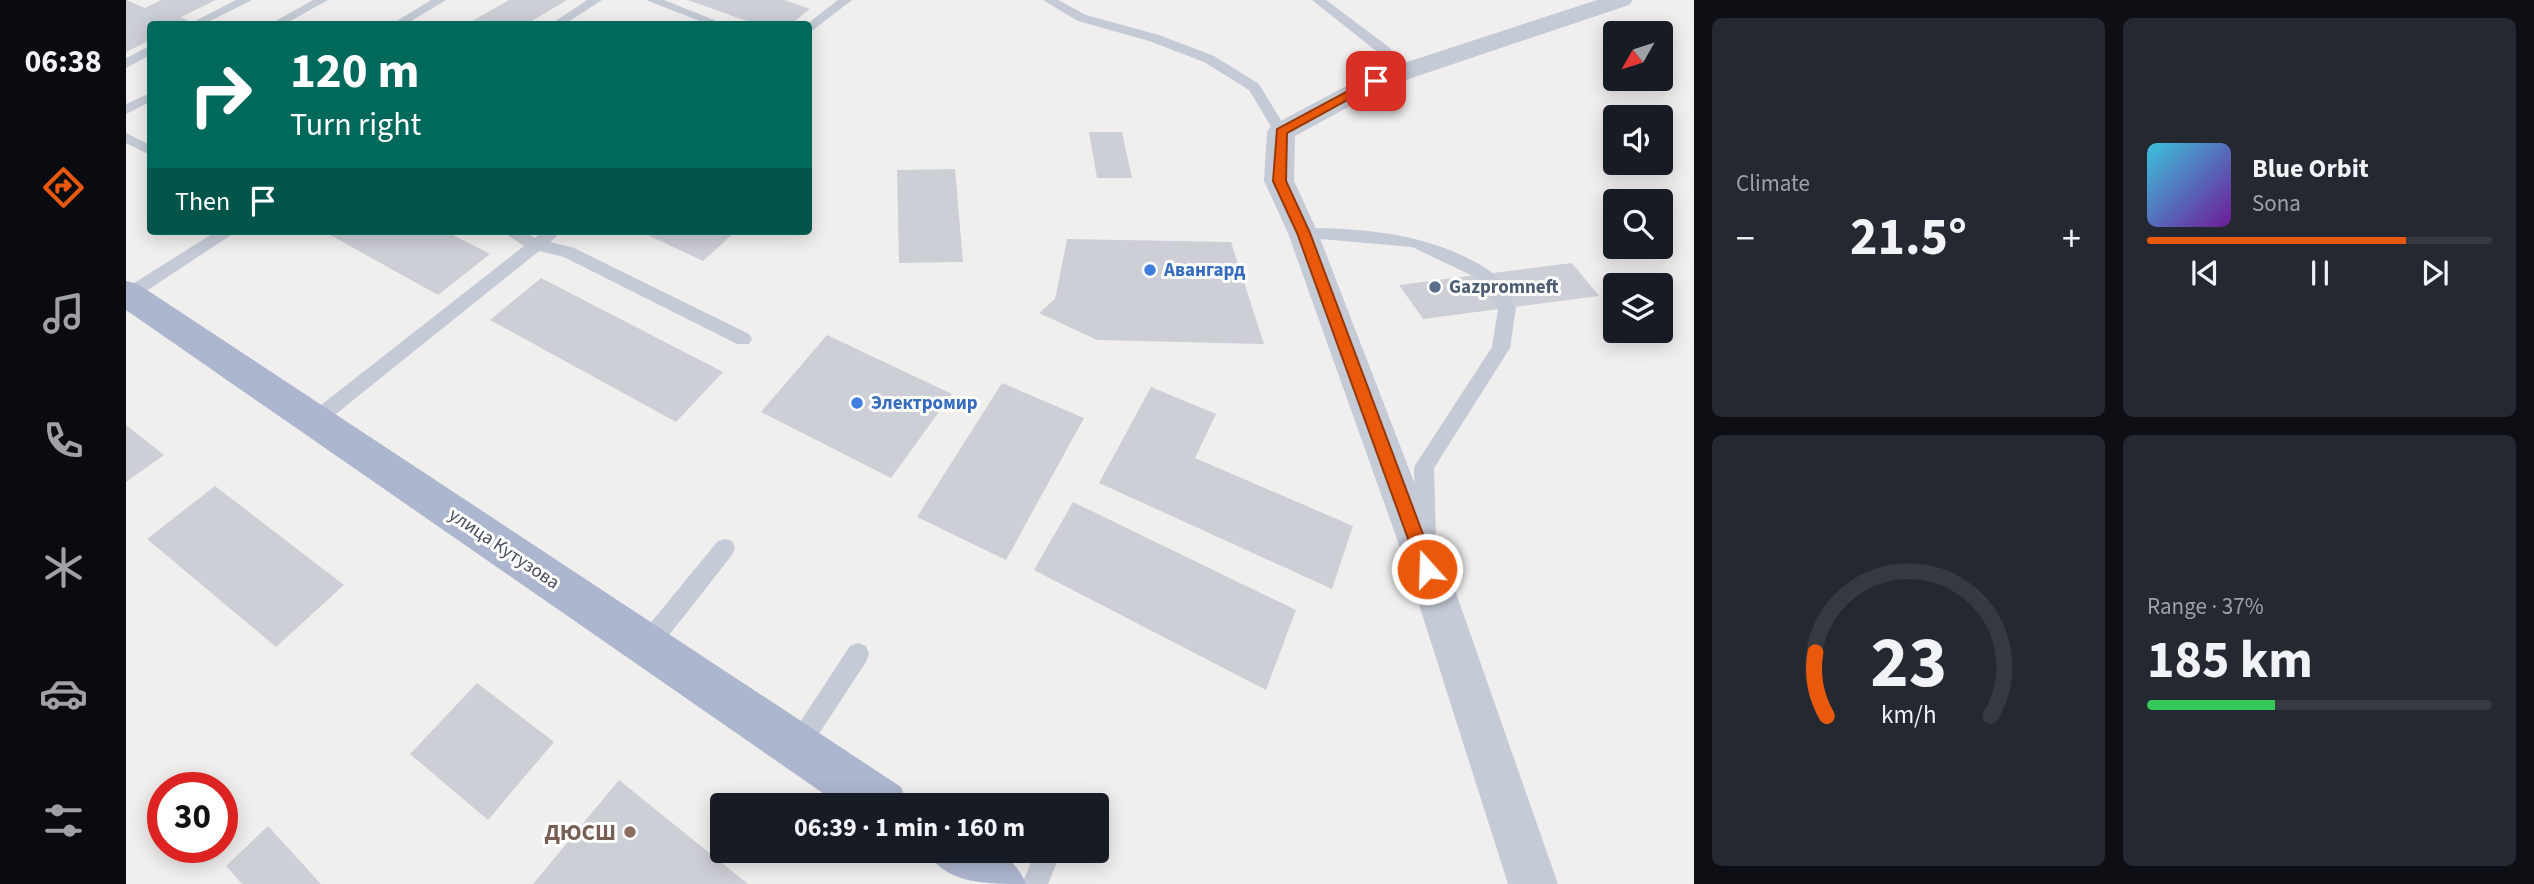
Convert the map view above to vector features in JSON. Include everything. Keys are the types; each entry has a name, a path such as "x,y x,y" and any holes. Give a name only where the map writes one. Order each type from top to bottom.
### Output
{"main road":[{"name":"улица Кутузова","path":"127,294 865,793"},
{"path":"970,863 1000,884"}],"street":[{"path":"1533,884 1427,569 1303,233 1279,181 1281,132 1376,81 1621,0"}],"lane":[{"path":"201,21 246,0"},
{"path":"282,21 322,0"},
{"path":"403,21 440,0"},
{"path":"562,21 596,0"},
{"path":"652,0 710,21"},
{"path":"812,27 846,0"},
{"path":"1049,0 1082,18 1154,38 1209,59 1254,87 1281,132"},
{"path":"1318,0 1385,51 1399,73"},
{"path":"126,64 147,52"},
{"path":"126,110 147,99"},
{"path":"126,137 147,149"},
{"path":"1303,233 1335,233 1415,242 1483,274 1507,308 1501,348 1424,467 1427,569"},
{"path":"127,294 223,235"},
{"path":"517,235 536,245 568,252 743,340"},
{"path":"314,421 549,235"},
{"path":"646,645 725,548"},
{"path":"797,747 858,654"},
{"path":"1035,884 1044,863"}],"building":[{"path":"126,0 145,8 161,0 216,0 181,17 189,21 147,21 147,42 126,52"},
{"path":"509,0 567,0 532,21 472,21"},
{"path":"688,0 784,0 810,9 795,21 747,21"},
{"path":"1089,132 1122,132 1132,178 1097,178"},
{"path":"955,169 963,262 899,263 897,170"},
{"path":"330,235 453,235 490,254 438,295"},
{"path":"648,235 732,235 703,261"},
{"name":"Авангард","path":"1067,239 1231,242 1264,344 1097,340 1039,313 1055,299"},
{"path":"1572,263 1599,296 1423,319 1399,285"},
{"path":"541,278 723,372 676,422 490,320"},
{"name":"Электромир","path":"827,335 952,394 891,478 761,412"},
{"path":"1002,383 1084,418 1006,560 917,517"},
{"path":"1151,387 1216,414 1195,458 1353,526 1332,589 1099,483"},
{"path":"126,425 164,455 126,482"},
{"path":"215,486 344,585 276,647 147,539"},
{"path":"1073,502 1296,610 1266,690 1034,570"},
{"path":"477,683 554,742 488,820 410,754"},
{"name":"ДЮСШ","path":"619,780 710,853 710,863 722,863 748,884 533,884"},
{"path":"268,826 321,884 242,884 226,866 229,863 238,863 238,855"}],"place":[{"name":"Авангард","path":"1150,270"},
{"name":"Gazpromneft","path":"1435,287"},
{"name":"Электромир","path":"857,403"},
{"name":"ДЮСШ","path":"630,832"}],"route":[{"path":"1376,81 1281,132 1279,181 1303,233 1427,569"}]}
